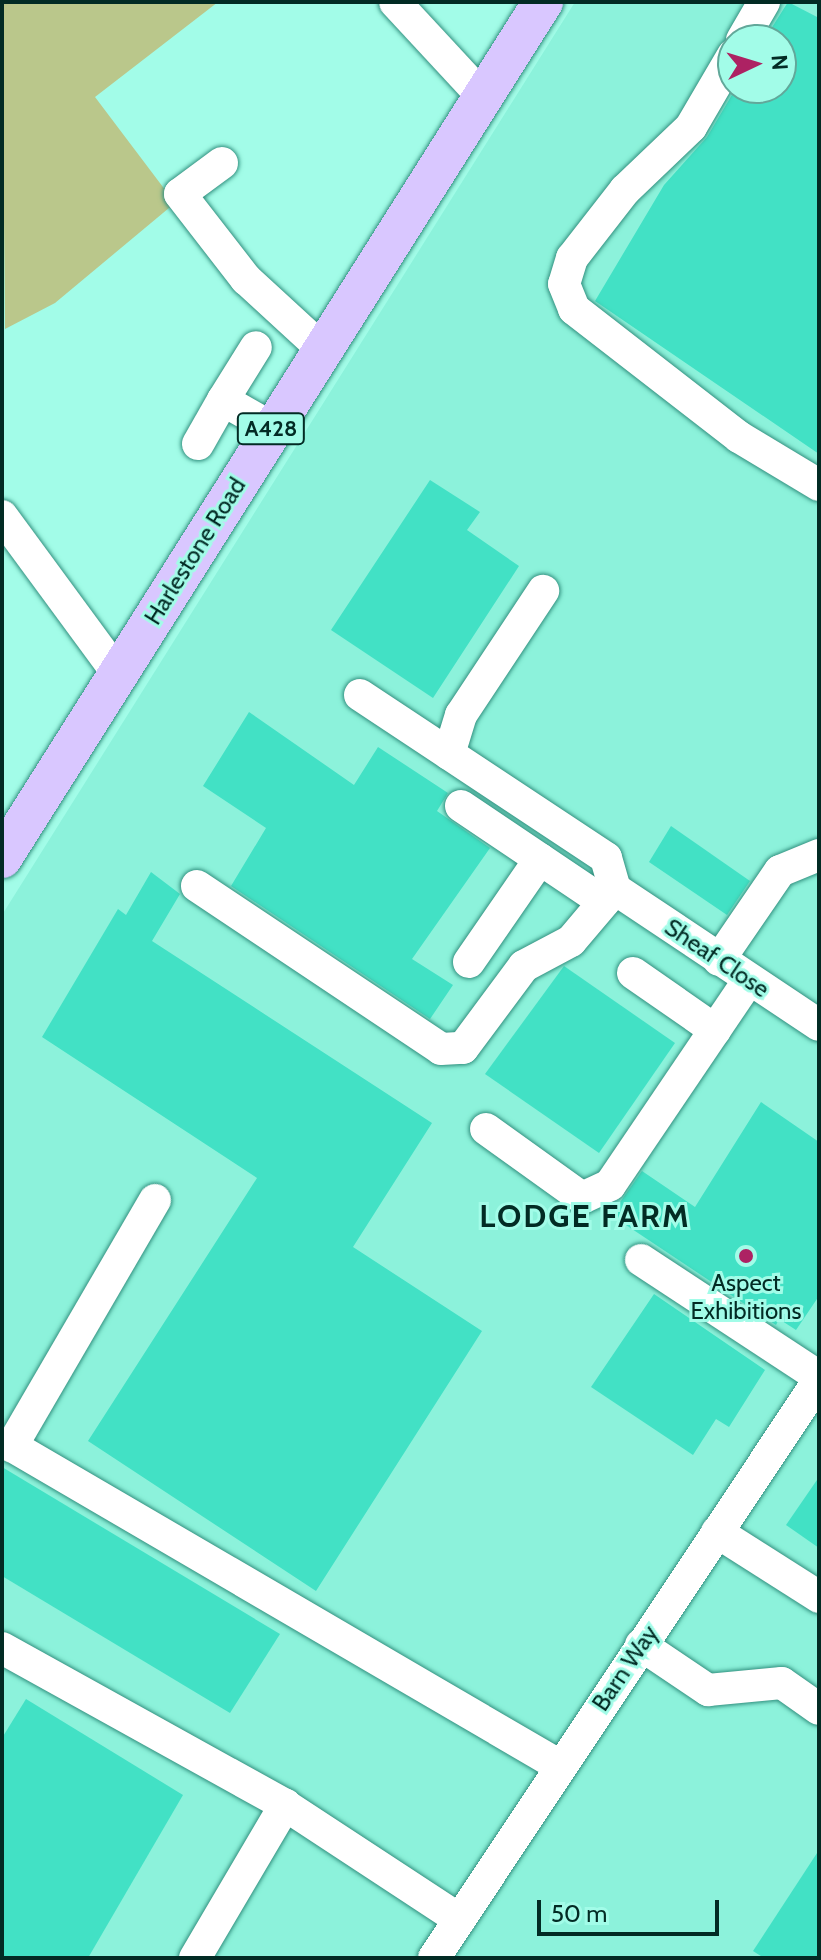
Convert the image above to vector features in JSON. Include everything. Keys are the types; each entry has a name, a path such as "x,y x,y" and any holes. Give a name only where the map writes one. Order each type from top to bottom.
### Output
{"main road":[{"name":"Harlestone Road","path":"2,858 321,348 543,2"}],"street":[{"path":"395,2 482,96"},
{"path":"751,24 764,2"},
{"path":"717,82 691,127 625,190 572,258 564,284 574,309 739,437 819,485"},
{"path":"222,163 180,194 246,279 321,348"},
{"path":"198,444 256,347"},
{"path":"223,400 272,428"},
{"path":"2,516 118,674"},
{"path":"449,754 461,715 543,591"},
{"path":"197,886 441,1049 463,1048 524,966 571,941 610,895 606,858 360,695"},
{"name":"Sheaf Close","path":"461,806 540,859 610,895 819,1025"},
{"path":"719,960 780,871 819,855"},
{"path":"469,962 540,859"},
{"path":"633,973 715,1030"},
{"path":"486,1129 582,1198 610,1185 749,980"},
{"path":"155,1200 12,1446 560,1766"},
{"path":"641,1260 819,1379"},
{"name":"Barn Way","path":"434,1958 819,1379"},
{"path":"717,1532 819,1597"},
{"path":"641,1645 708,1690 782,1683 819,1709"},
{"path":"2,1648 285,1805 460,1920"},
{"path":"195,1958 285,1805"}],"shaded area":[{"path":"2,2 218,2 95,97 175,203 55,303 5,329"},
{"path":"575,2 819,2 819,1958 2,1958 2,915"}],"building":[{"path":"788,2 819,18 819,454 595,301 664,185 707,137 727,104 797,104 797,24 774,24"},
{"path":"430,480 480,512 467,530 519,566 433,698 331,630"},
{"path":"249,712 354,785 378,747 448,793 437,811 490,848 412,959 453,985 430,1019 231,886 266,828 203,786"},
{"path":"671,826 750,881 727,915 649,862"},
{"path":"151,872 180,894 152,941 432,1123 353,1247 482,1331 316,1591 88,1441 257,1178 42,1037 118,909 126,915"},
{"path":"564,966 675,1043 599,1153 485,1074"},
{"name":"Aspect Exhibitions","path":"761,1102 819,1142 819,1296 796,1330 779,1319 776,1325 611,1215 642,1171 695,1207"},
{"path":"654,1294 765,1370 729,1427 716,1419 693,1455 591,1387"},
{"path":"2,1467 280,1634 230,1713 2,1576"},
{"path":"819,1477 819,1548 786,1525"},
{"path":"26,1699 183,1795 88,1958 2,1958 2,1738"},
{"path":"819,1850 819,1958 764,1958 753,1951"}],"place":[{"name":"Aspect Exhibitions","path":"746,1256"}],"district":[{"name":"LODGE FARM","path":"585,1216"}]}
